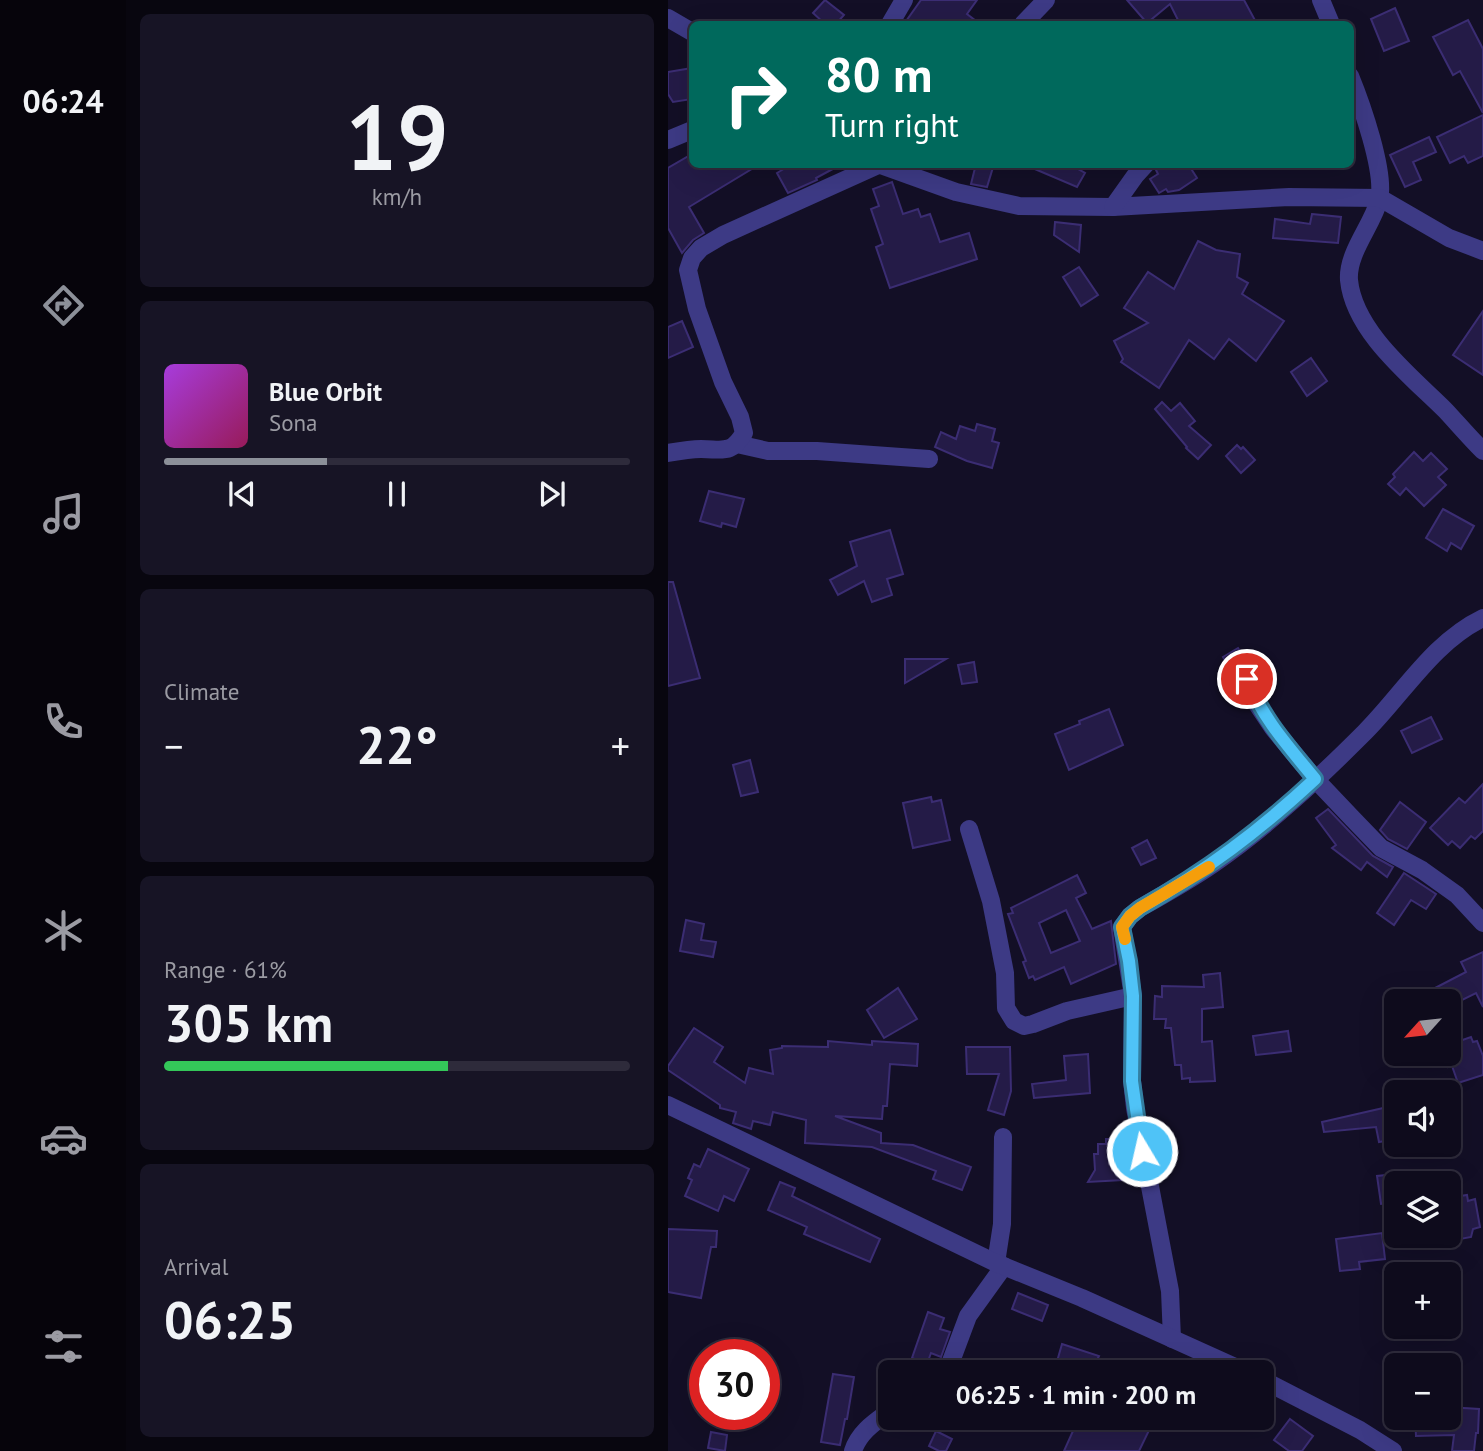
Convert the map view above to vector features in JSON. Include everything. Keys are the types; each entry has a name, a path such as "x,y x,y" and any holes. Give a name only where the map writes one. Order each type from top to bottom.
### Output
{"street":[{"path":"892,21 904,0"},
{"path":"1026,21 1046,0"},
{"path":"1321,0 1330,21"},
{"path":"668,18 689,30"},
{"path":"1354,86 1364,112 1376,159 1380,198 1354,257 1349,278 1353,296 1383,351 1482,451"},
{"path":"668,139 689,131"},
{"path":"668,453 702,449 724,451 737,443 744,433 690,287 688,270 692,258 701,248 723,235 871,168"},
{"path":"899,168 920,171 956,192 1019,206 1113,207 1289,197 1380,198 1449,238 1482,251"},
{"path":"1113,207 1142,168"},
{"path":"737,443 768,450 929,459"},
{"path":"1172,1339 1170,1291 1142,1151 1132,1081 1133,996 1122,927 1140,908 1214,863 1276,816 1366,730 1431,657 1451,638 1482,618"},
{"path":"1247,679 1257,704 1273,728 1315,779 1381,848 1422,870 1457,895 1482,923"},
{"path":"969,829 991,901 1002,948 1006,1008 1014,1021 1024,1026 1067,1011 1133,996"},
{"path":"668,1105 1000,1265 1082,1298 1219,1360"},
{"path":"952,1360 968,1317 1000,1265 1002,1137"},
{"path":"1274,1385 1360,1430 1393,1451"},
{"path":"853,1451 870,1425 878,1419"}],"building":[{"path":"825,0 844,15 839,21 822,21 813,13"},
{"path":"921,0 977,0 967,14 976,21 906,21"},
{"path":"1127,0 1244,0 1255,21 1178,21 1170,4 1149,21 1145,21"},
{"path":"1395,8 1409,41 1384,51 1371,19"},
{"path":"1468,20 1483,49 1483,113 1460,71 1453,75 1433,37"},
{"path":"689,68 689,99 673,102 668,94 668,72"},
{"path":"1483,115 1483,156 1468,163 1464,156 1450,163 1437,137"},
{"path":"1429,137 1436,152 1413,162 1421,180 1405,187 1390,155"},
{"path":"689,156 689,168 753,168 689,207 704,233 693,240 682,253 668,228 668,168"},
{"path":"785,168 835,168 816,178 817,180 788,193 777,173"},
{"path":"975,168 993,168 987,187 971,184"},
{"path":"1032,168 1076,168 1085,173 1077,187"},
{"path":"1191,168 1197,178 1179,190 1168,192 1166,189 1159,193 1150,179 1158,174 1156,170"},
{"path":"892,182 903,214 918,209 921,217 930,214 940,242 969,233 977,259 890,288 876,247 883,244 871,209 879,206 873,189"},
{"path":"1312,214 1341,217 1338,243 1273,238 1275,219 1310,224"},
{"path":"1055,222 1081,225 1079,252 1054,235"},
{"path":"1198,241 1216,250 1240,254 1237,277 1248,283 1242,294 1284,321 1256,361 1229,339 1214,359 1189,340 1159,388 1121,362 1123,359 1114,341 1148,323 1124,308 1148,272 1174,289"},
{"path":"1079,267 1098,295 1081,306 1063,277"},
{"path":"1483,311 1483,375 1453,355"},
{"path":"682,321 693,347 668,358 668,327"},
{"path":"1311,358 1327,381 1307,396 1291,372"},
{"path":"1162,402 1171,411 1180,403 1195,421 1189,426 1211,445 1198,459 1155,409"},
{"path":"977,424 995,429 992,441 999,443 992,468 935,447 941,432 956,439 960,426 975,431"},
{"path":"1237,445 1241,449 1243,447 1255,460 1241,473 1226,456"},
{"path":"1414,452 1423,461 1431,453 1447,469 1438,477 1446,485 1424,506 1406,488 1400,495 1388,484 1395,477 1393,474"},
{"path":"709,491 744,499 736,527 722,523 721,527 700,521"},
{"path":"1443,509 1474,526 1461,549 1451,543 1447,551 1426,538"},
{"path":"890,530 903,574 887,579 892,595 872,602 864,581 838,595 830,580 857,566 850,542"},
{"path":"668,582 673,582 700,678 668,686"},
{"path":"1238,648 1250,668 1242,669 1236,678 1223,657"},
{"path":"905,659 946,659 905,683"},
{"path":"974,662 977,682 962,684 958,665"},
{"path":"1109,709 1123,745 1069,770 1055,734"},
{"path":"1431,717 1442,739 1412,753 1401,731"},
{"path":"750,760 758,792 741,796 733,765"},
{"path":"1483,784 1483,831 1475,839 1471,836 1460,848 1452,841 1448,845 1430,828 1459,798 1465,803"},
{"path":"931,797 932,802 941,800 950,840 913,848 903,803"},
{"path":"1400,802 1426,822 1407,849 1388,839 1380,830"},
{"path":"1328,809 1373,856 1393,867 1387,877 1367,862 1361,870 1332,848 1336,845 1316,818"},
{"path":"1147,840 1156,858 1141,865 1132,848"},
{"path":"1404,873 1436,894 1426,909 1411,900 1394,925 1377,913"},
{"path":"1077,875 1086,893 1076,898 1092,929 1111,921 1116,964 1071,984 1064,967 1035,980 1033,976 1029,978 1023,962 1026,961 1008,914 1013,913 1011,908","holes":["1066,910 1080,941 1051,953 1039,923"]},
{"path":"686,920 704,924 701,940 716,942 713,957 680,951"},
{"path":"1483,952 1483,1007 1476,993 1461,1000 1461,989 1433,989 1466,972 1461,962"},
{"path":"1220,973 1223,1007 1202,1009 1202,1042 1212,1041 1215,1081 1190,1082 1190,1078 1182,1079 1181,1065 1175,1065 1171,1028 1165,1028 1166,1019 1154,1019 1155,996 1162,997 1162,986 1204,987 1203,975"},
{"path":"898,988 917,1019 884,1038 867,1010"},
{"path":"694,1028 723,1047 714,1062 745,1083 749,1068 773,1074 770,1050 782,1046 828,1047 828,1041 872,1045 872,1041 918,1044 917,1066 890,1064 887,1106 883,1106 882,1119 835,1116 881,1133 881,1143 913,1145 971,1167 962,1190 933,1179 936,1171 872,1147 805,1143 806,1120 773,1112 770,1125 753,1121 751,1129 733,1123 736,1112 720,1108 720,1105 668,1070 668,1066"},
{"path":"1288,1031 1291,1051 1256,1055 1253,1036"},
{"path":"1471,1037 1473,1042 1477,1041 1483,1056 1483,1075 1461,1082 1457,1080 1452,1066 1461,1066 1461,1040"},
{"path":"966,1047 1010,1047 1011,1091 1004,1115 988,1110 999,1074 967,1074"},
{"path":"1088,1054 1090,1093 1034,1098 1032,1084 1066,1080 1064,1056"},
{"path":"1384,1108 1384,1141 1379,1142 1376,1127 1324,1132 1322,1122"},
{"path":"1106,1139 1122,1139 1123,1180 1088,1182 1095,1170 1094,1154 1098,1154 1098,1144 1106,1144"},
{"path":"708,1149 749,1169 734,1201 724,1196 718,1211 685,1196 692,1180 688,1178 694,1164 700,1167"},
{"path":"1384,1175 1384,1204 1381,1204 1377,1176"},
{"path":"780,1182 795,1188 792,1196 880,1239 870,1262 804,1234 807,1227 768,1210"},
{"path":"1467,1195 1468,1201 1475,1199 1480,1227 1473,1229 1471,1237 1461,1239 1461,1196"},
{"path":"668,1229 717,1231 716,1247 711,1247 701,1298 668,1292"},
{"path":"1382,1233 1385,1259 1359,1262 1360,1269 1340,1271 1336,1239"},
{"path":"1018,1293 1048,1305 1042,1321 1012,1309"},
{"path":"928,1312 944,1318 940,1329 950,1332 941,1357 931,1353 928,1360 912,1358"},
{"path":"1062,1344 1099,1356 1097,1360 1057,1360"},
{"path":"833,1374 854,1377 840,1445 821,1442"},
{"path":"1461,1408 1479,1409 1474,1451 1452,1451 1454,1435 1416,1436 1416,1430 1461,1430"},
{"path":"1290,1419 1313,1436 1302,1451 1289,1451 1274,1440"},
{"path":"1070,1430 1149,1430 1139,1451 1064,1451 1073,1431"},
{"path":"936,1431 952,1439 946,1451 929,1446"},
{"path":"711,1432 727,1435 725,1451 708,1448"}],"slow traffic":[{"path":"1125,939 1122,927 1130,916 1209,867"}],"route":[{"path":"1142,1151 1132,1081 1133,996 1122,927 1140,908 1214,863 1276,816 1315,779 1273,728 1257,704 1247,679"}]}
